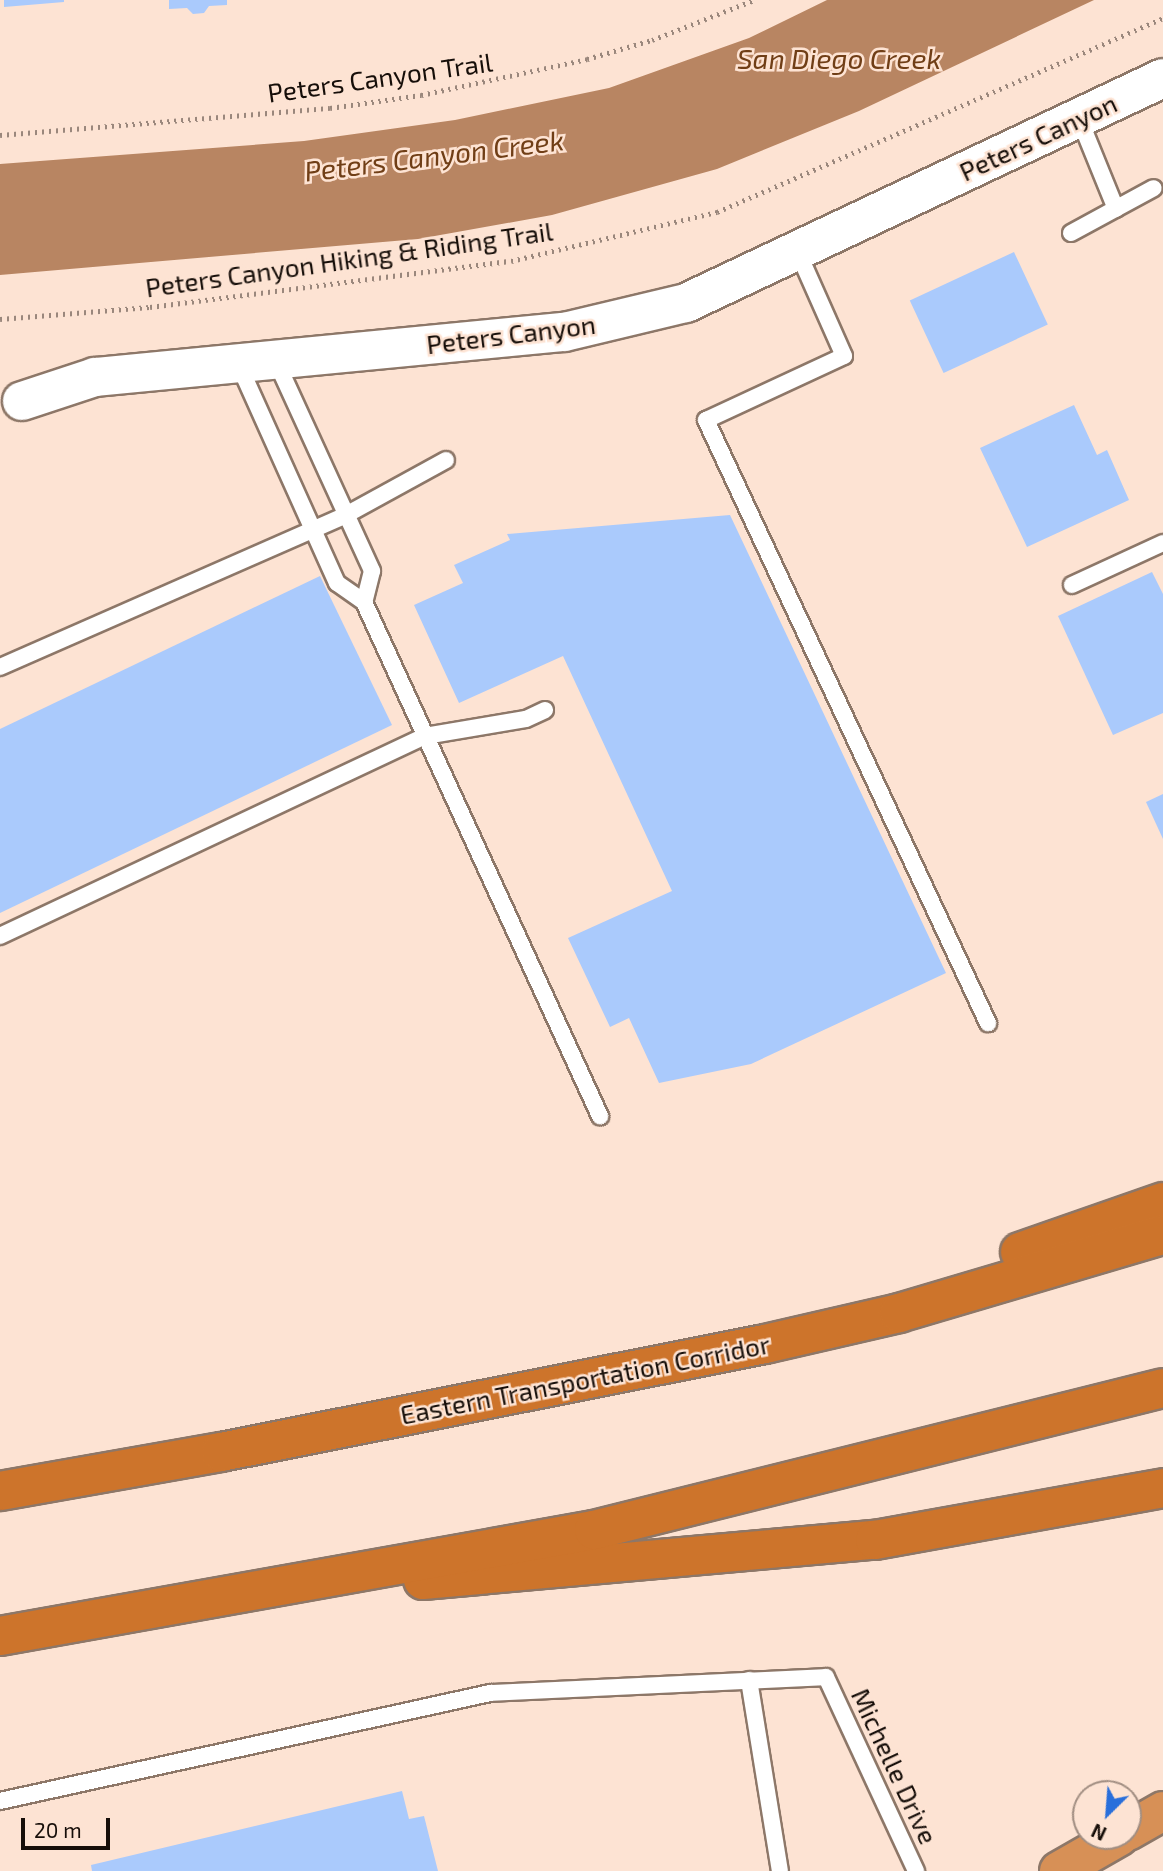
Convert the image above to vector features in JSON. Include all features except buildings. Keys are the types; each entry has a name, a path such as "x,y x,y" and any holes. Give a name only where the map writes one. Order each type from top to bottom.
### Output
{"highway":[{"path":"765,1344 1163,1202"},
{"name":"Eastern Transportation Corridor","path":"0,1491 765,1344 899,1313 1163,1236"},
{"path":"0,1636 594,1530 1163,1388"},
{"path":"314,1580 464,1579 875,1541 1163,1488"},
{"path":"1142,1823 1163,1811"},
{"path":"1059,1871 1096,1850"}],"street":[{"name":"Peters Canyon","path":"11,397 95,377 237,361 564,332 686,303 1163,78"}],"lane":[{"path":"1079,118 1116,209"},
{"path":"1071,233 1154,188"},
{"path":"797,250 844,356 706,420 988,1023"},
{"path":"275,359 372,571 364,603"},
{"path":"237,361 337,583 364,603 600,1116"},
{"path":"0,667 346,515 446,460"},
{"path":"1072,585 1163,543"},
{"path":"0,936 425,736 526,719 545,710"},
{"name":"Michelle Drive","path":"749,1680 826,1677 916,1871"},
{"path":"0,1801 490,1693 749,1680 780,1871"}],"path":[{"name":"Peters Canyon Trail","path":"0,135 330,108 421,95 600,55 754,0"},
{"name":"Peters Canyon Hiking & Riding Trail","path":"0,319 150,307 512,261 717,212 1163,18"}],"water":[{"name":"San Diego Creek","path":"827,0 1094,0 859,111 717,169 552,215 418,239 0,275 0,164 304,141 455,120 609,88 749,38"}],"water label":[{"name":"Peters Canyon Creek","path":"434,155"}]}
